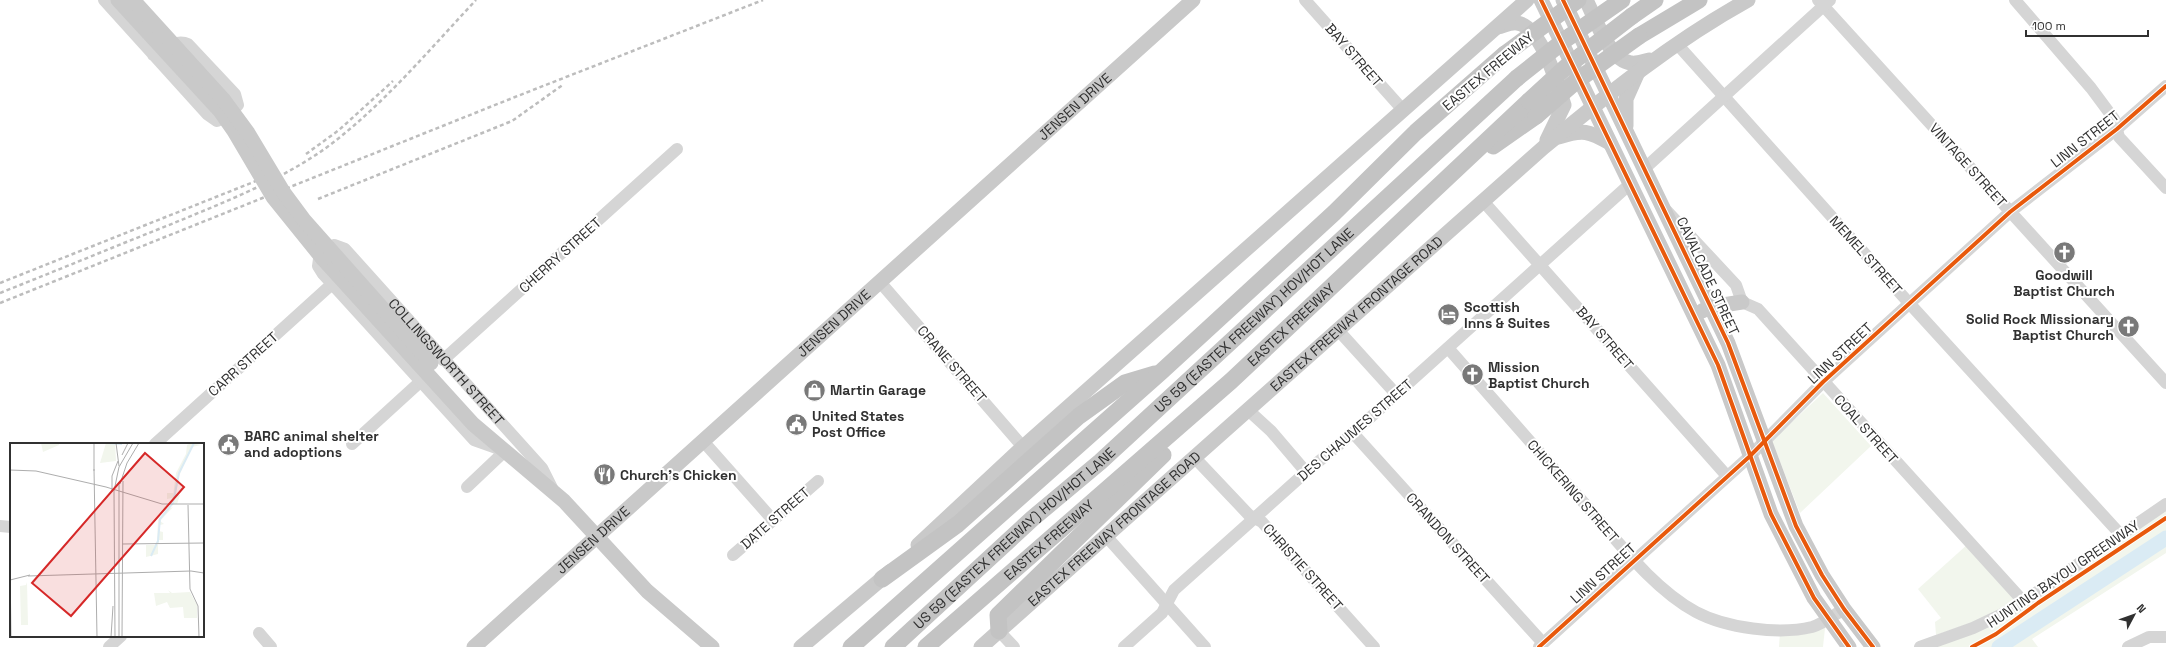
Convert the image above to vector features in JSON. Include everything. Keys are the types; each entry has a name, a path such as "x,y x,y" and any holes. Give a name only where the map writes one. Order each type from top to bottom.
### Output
{"highway":[{"name":"US 59 (EASTEX FREEWAY) HOV/HOT LANE","path":"893,647 1033,518 1100,462 1517,78 1566,39 1622,0"},
{"name":"EASTEX FREEWAY","path":"926,647 1195,414 1566,67 1655,0"},
{"path":"1450,176 1536,116 1575,82 1639,36 1699,0"},
{"name":"EASTEX FREEWAY","path":"851,647 1161,372 1334,213 1416,132 1506,54 1570,2"},
{"path":"882,579 958,524 1079,416 1125,383 1161,372"},
{"path":"999,631 998,615 1182,438 1195,414"},
{"name":"EASTEX FREEWAY","path":"882,647 1033,518"}],"main road":[{"name":"COLLINGSWORTH STREET","path":"118,0 220,111 243,144 273,197 290,220 430,369 480,418 505,451 554,491 647,591 712,647"},
{"name":"COLLINGSWORTH STREET","path":"133,0 223,99 248,132 284,194 304,220 430,369"},
{"name":"JENSEN DRIVE","path":"474,647 1194,0"},
{"path":"802,646 882,579 1023,447 1527,0"},
{"name":"CAVALCADE STREET","path":"1541,0 1718,365 1749,456 1781,536 1814,598 1849,647"},
{"path":"1586,0 1610,49 1622,60 1631,63 1654,60"},
{"name":"EASTEX FREEWAY FRONTAGE ROAD","path":"981,647 1549,142 1592,106 1639,70 1677,44 1748,0"},
{"name":"CAVALCADE STREET","path":"1570,2 1608,94 1710,307 1738,370 1763,442 1796,528 1822,575 1844,610 1872,647"},
{"path":"1496,27 1517,23 1528,29 1543,50 1555,75 1564,104 1549,142"},
{"path":"1626,131 1626,99 1639,70"},
{"path":"1549,142 1575,132 1586,132 1610,143"},
{"path":"1695,315 1710,307 1742,302"},
{"path":"1781,536 1796,528"}],"street":[{"path":"104,0 153,55 211,119 217,121 223,119 238,105 235,94 188,44 178,42 159,49 153,55"},
{"name":"BAY STREET","path":"1306,0 1403,110"},
{"path":"2015,0 2091,88 2114,119 2120,137 2166,188"},
{"path":"1644,169 1824,2"},
{"name":"VINTAGE STREET","path":"1824,2 2010,212 2166,383"},
{"name":"MEMEL STREET","path":"1677,44 1909,303 2121,535"},
{"name":"LINN STREET","path":"1541,645 1749,456 1823,382 2010,212 2117,129 2166,86"},
{"name":"CHERRY STREET","path":"352,444 430,369 677,149"},
{"name":"DES CHAUMES STREET","path":"1124,647 1162,613 1167,605 1170,595 1174,590 1306,472 1353,434 1630,184"},
{"name":"BAY STREET","path":"1483,201 1727,476"},
{"path":"1662,206 1736,285 1742,302"},
{"name":"COLLINGSWORTH STREET","path":"505,451 474,440 430,369 347,252 337,245 332,246 321,256 318,263 320,270 332,284 430,369 542,468 554,491"},
{"name":"CRANE STREET","path":"880,282 1023,447"},
{"name":"CARR STREET","path":"156,443 332,284"},
{"name":"COAL STREET","path":"1742,302 1758,309 2023,601"},
{"path":"1338,330 1396,394"},
{"name":"CHICKERING STREET","path":"1448,348 1634,560 1680,602 1698,613 1722,622 1764,629 1789,630 1813,627 1844,610"},
{"path":"1248,410 1271,431 1306,472"},
{"name":"CRANDON STREET","path":"1353,434 1541,645"},
{"path":"703,441 773,520"},
{"path":"467,487 505,451"},
{"name":"CHRISTIE STREET","path":"1194,457 1249,515 1262,522 1374,647"},
{"name":"DATE STREET","path":"733,555 818,481"},
{"path":"1920,647 1973,628 2011,610 2166,504"},
{"path":"0,526 10,527"},
{"path":"1106,536 1205,647"},
{"path":"999,631 1014,647"},
{"path":"259,633 271,647"},
{"path":"109,647 120,637"},
{"path":"2128,647 2149,637 2166,638"}],"shaded area":[{"path":"1823,393 1871,446 1800,513 1772,441"},
{"path":"2166,507 2166,553 2032,639 2038,647 1932,647 1979,628"},
{"path":"1968,544 2014,600 2009,605 1990,615 1936,635 1935,622 1941,618 1918,589"},
{"path":"1825,628 1823,647 1779,647 1780,632"}],"waterway":[{"path":"1999,647 2166,538"}],"railway":[{"path":"0,293 235,198 274,179 312,157 350,129 388,94 476,0"},
{"path":"0,303 515,97 763,0"},
{"path":"306,154 339,130 393,81"},
{"path":"318,199 512,121 564,84"},
{"path":"0,283 256,181"}],"cycle path":[{"path":"1541,0 1718,365 1771,514 1814,598 1849,647"},
{"path":"1563,0 1728,343 1796,526 1822,575 1844,609 1873,647"},
{"path":"1539,647 1749,457 1823,382 2010,212 2117,129 2166,86"},
{"name":"HUNTING BAYOU GREENWAY","path":"1972,647 1996,634 2038,603 2166,518"}],"place":[{"name":"Goodwill Baptist Church","path":"2064,253"},
{"name":"Scottish Inns & Suites","path":"1449,315"},
{"name":"Solid Rock Missionary Baptist Church","path":"2129,327"},
{"name":"Mission Baptist Church","path":"1472,375"},
{"name":"Martin Garage","path":"814,390"},
{"name":"United States Post Office","path":"796,424"},
{"name":"BARC animal shelter and adoptions","path":"228,444"},
{"name":"Church's Chicken","path":"605,475"}]}
